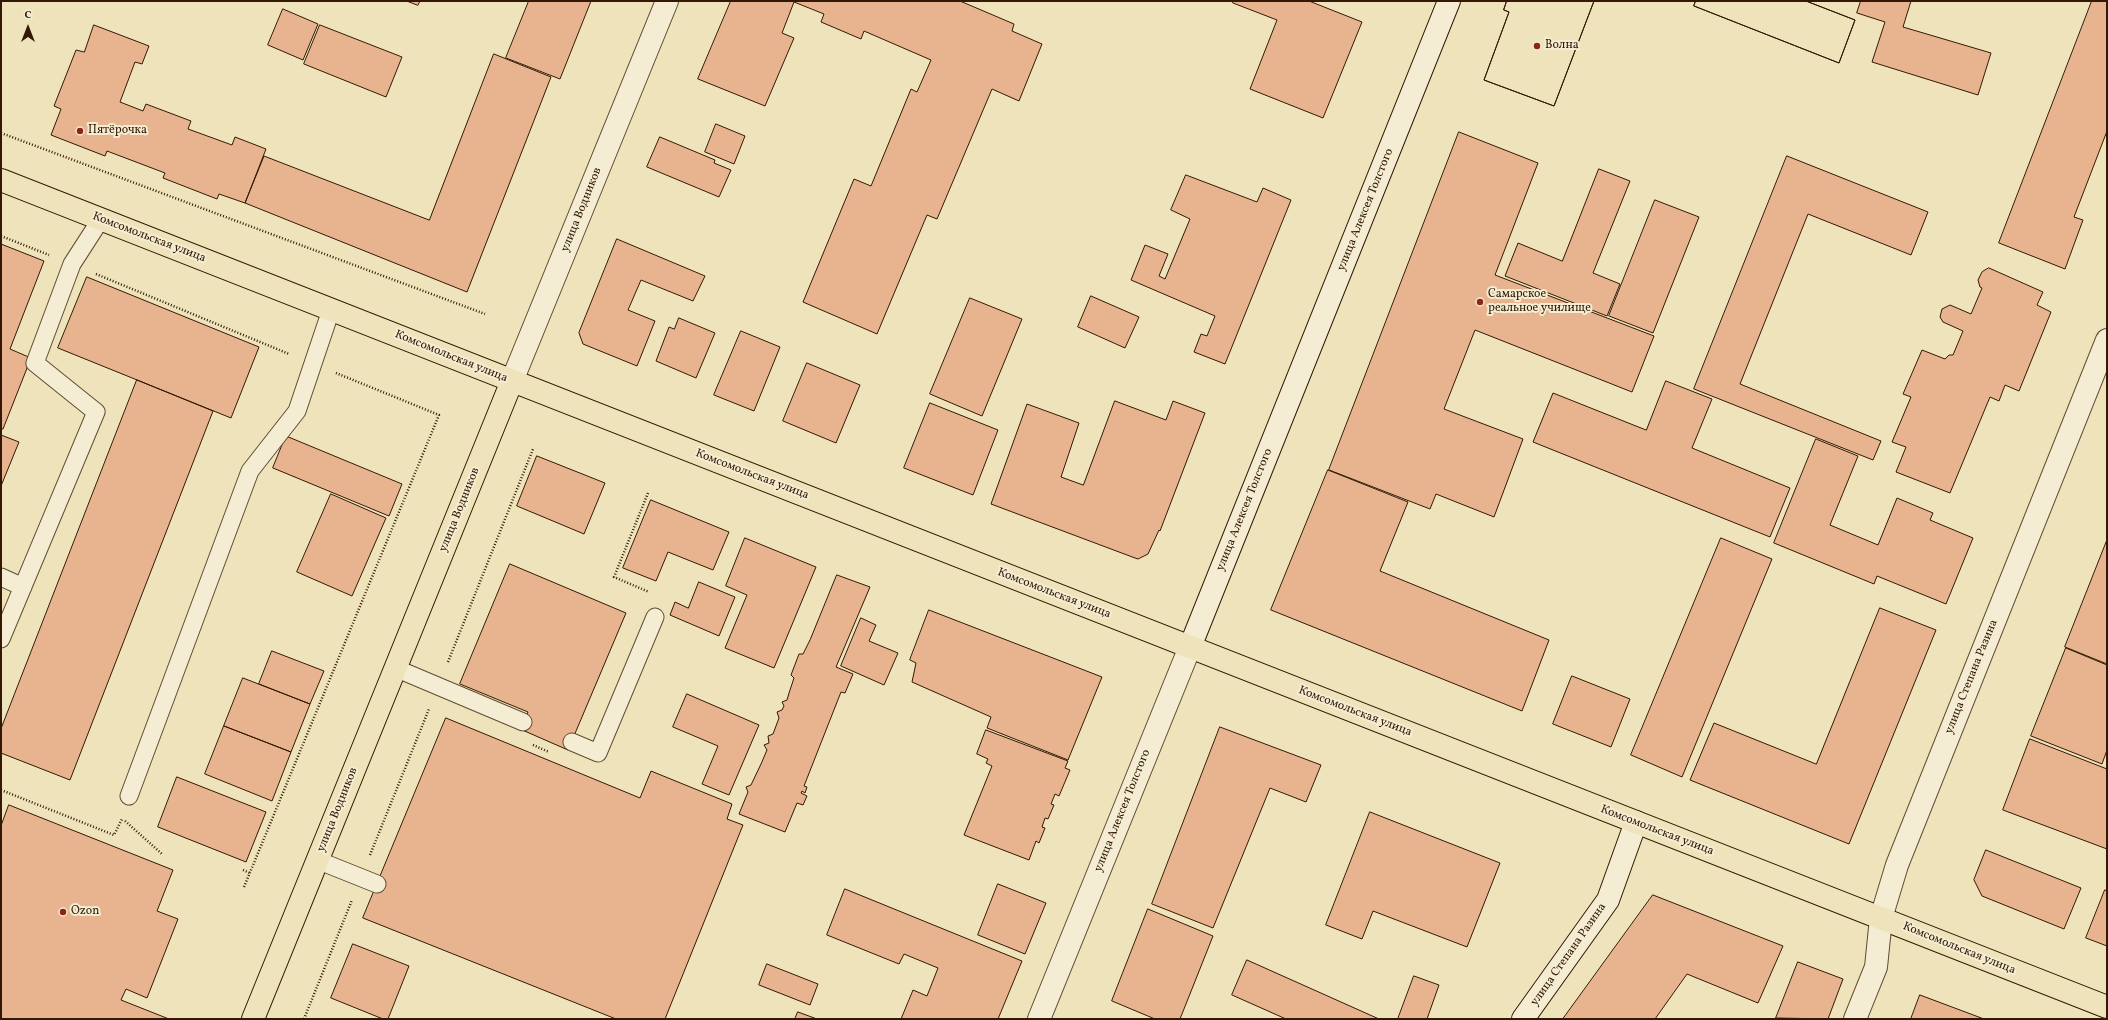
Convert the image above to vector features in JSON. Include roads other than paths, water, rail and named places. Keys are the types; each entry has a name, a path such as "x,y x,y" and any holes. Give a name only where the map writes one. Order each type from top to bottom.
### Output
{"main road":[{"name":"Комсомольская улица","path":"1,180 2107,1007"},
{"name":"улица Водников","path":"253,1019 512,381"}],"street":[{"name":"улица Водников","path":"512,381 667,1"},
{"name":"улица Алексея Толстого","path":"1039,1019 1449,1"},
{"name":"улица Степана Разина","path":"1855,1019 1876,967 1881,918 1897,865 2107,340"},
{"name":"улица Степана Разина","path":"1523,1019 1608,900 1636,822"}],"lane":[{"path":"1,639 96,412 35,363 72,264 101,219"},
{"path":"129,796 250,471 296,411 331,310"},
{"path":"1,577 23,587"},
{"path":"572,742 598,753 655,617"},
{"path":"395,668 523,722"},
{"path":"317,860 377,884"}],"place":[{"name":"Волна","path":"1537,46"},
{"name":"Пятёрочка","path":"80,131"},
{"name":"Самарское реальное училище","path":"1480,302"},
{"name":"Ozon","path":"63,912"}]}
